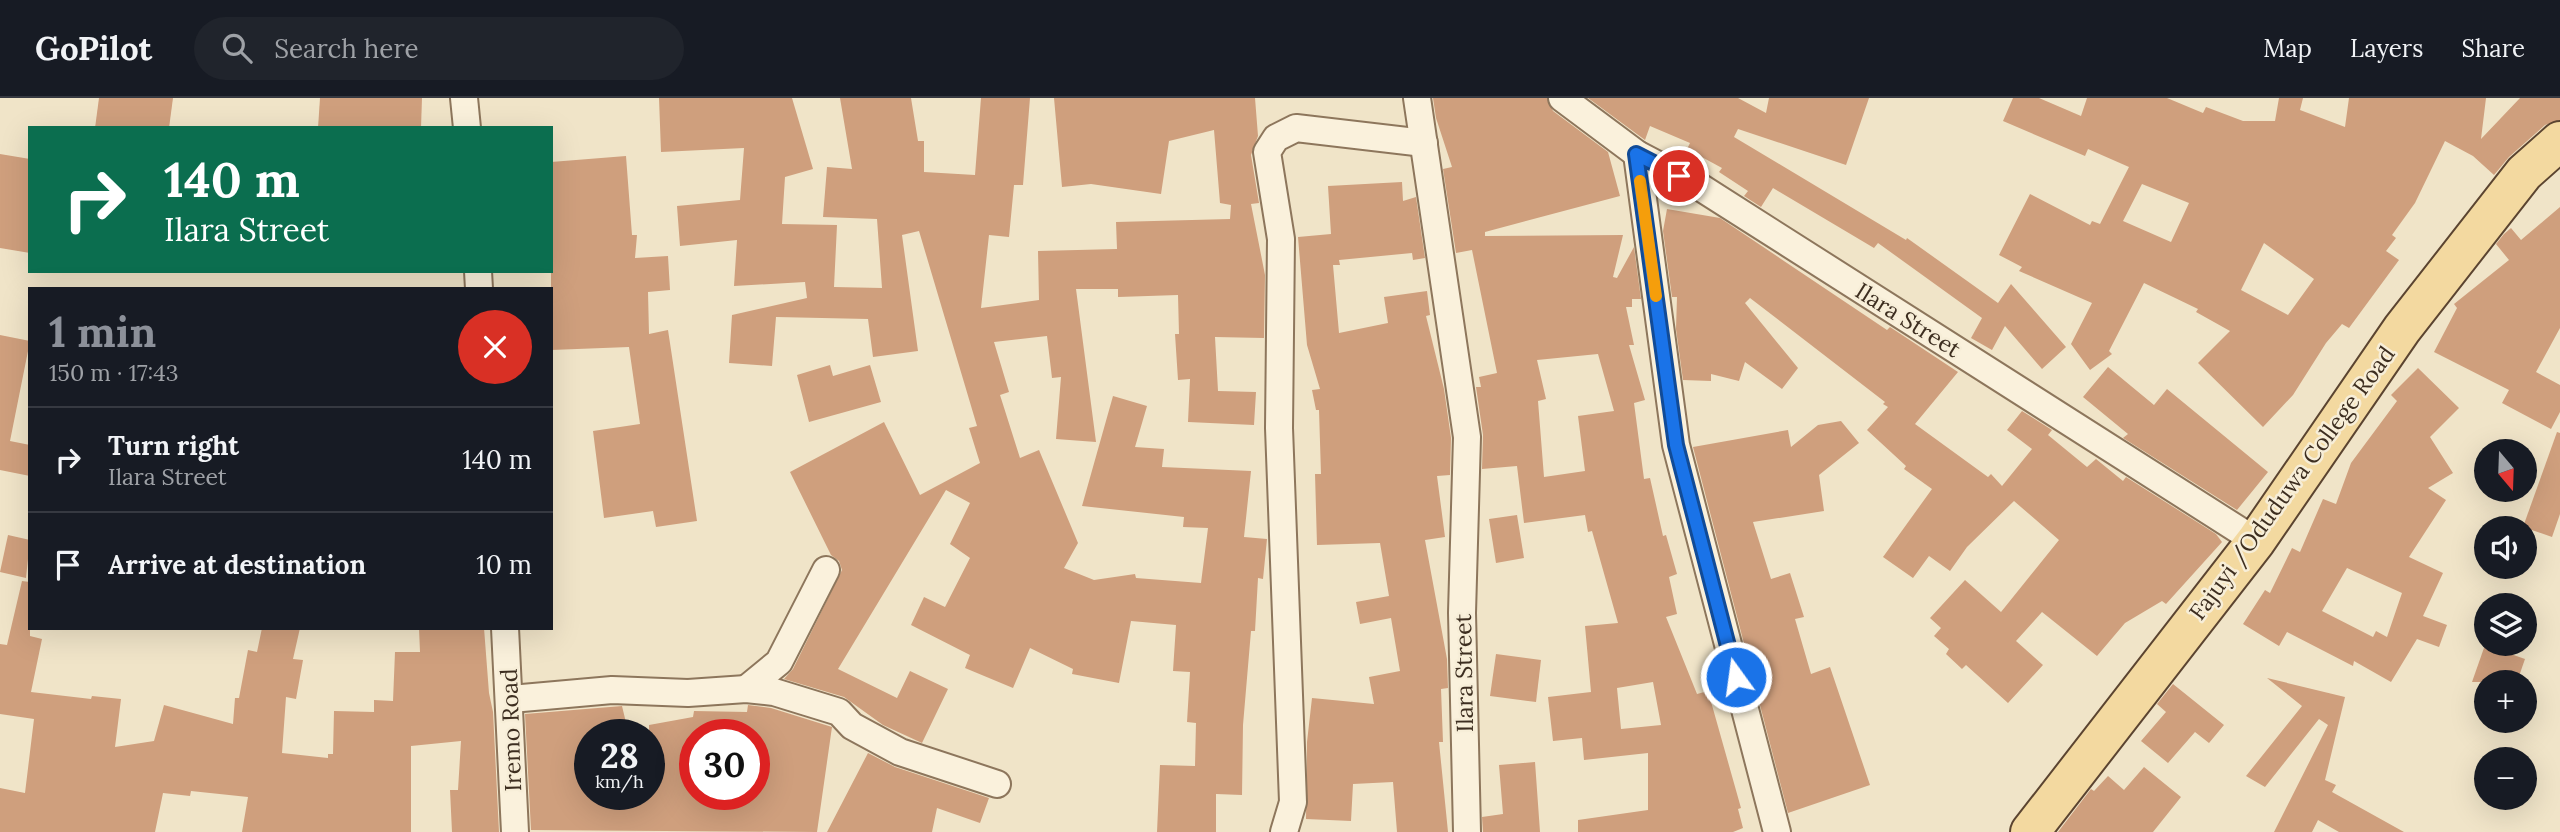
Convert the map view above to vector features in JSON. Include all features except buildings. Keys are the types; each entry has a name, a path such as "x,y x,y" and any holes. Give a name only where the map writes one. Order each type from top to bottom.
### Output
{"main road":[{"name":"Fajuyi /Oduduwa College Road","path":"2030,832 2256,541 2402,329 2524,173 2560,141"}],"street":[{"path":"464,98 467,126"},
{"name":"Ilara Street","path":"1417,98 1467,437 1462,613 1467,832"},
{"name":"Ilara Street","path":"1562,98 1636,154 1700,187 2256,541"},
{"path":"1284,832 1293,802 1279,428 1281,239 1267,152 1276,138 1296,128 1424,143"},
{"path":"1636,154 1676,445 1777,832"},
{"path":"746,689 779,662 826,570"},
{"name":"Iremo Road","path":"505,630 511,699 515,832"},
{"path":"511,699 612,690 688,693 746,689 774,692 839,712 852,726 878,743 997,783"}],"slow traffic":[{"path":"1640,181 1656,296"}],"route":[{"path":"1679,176 1636,154 1676,445 1736,677"}]}
